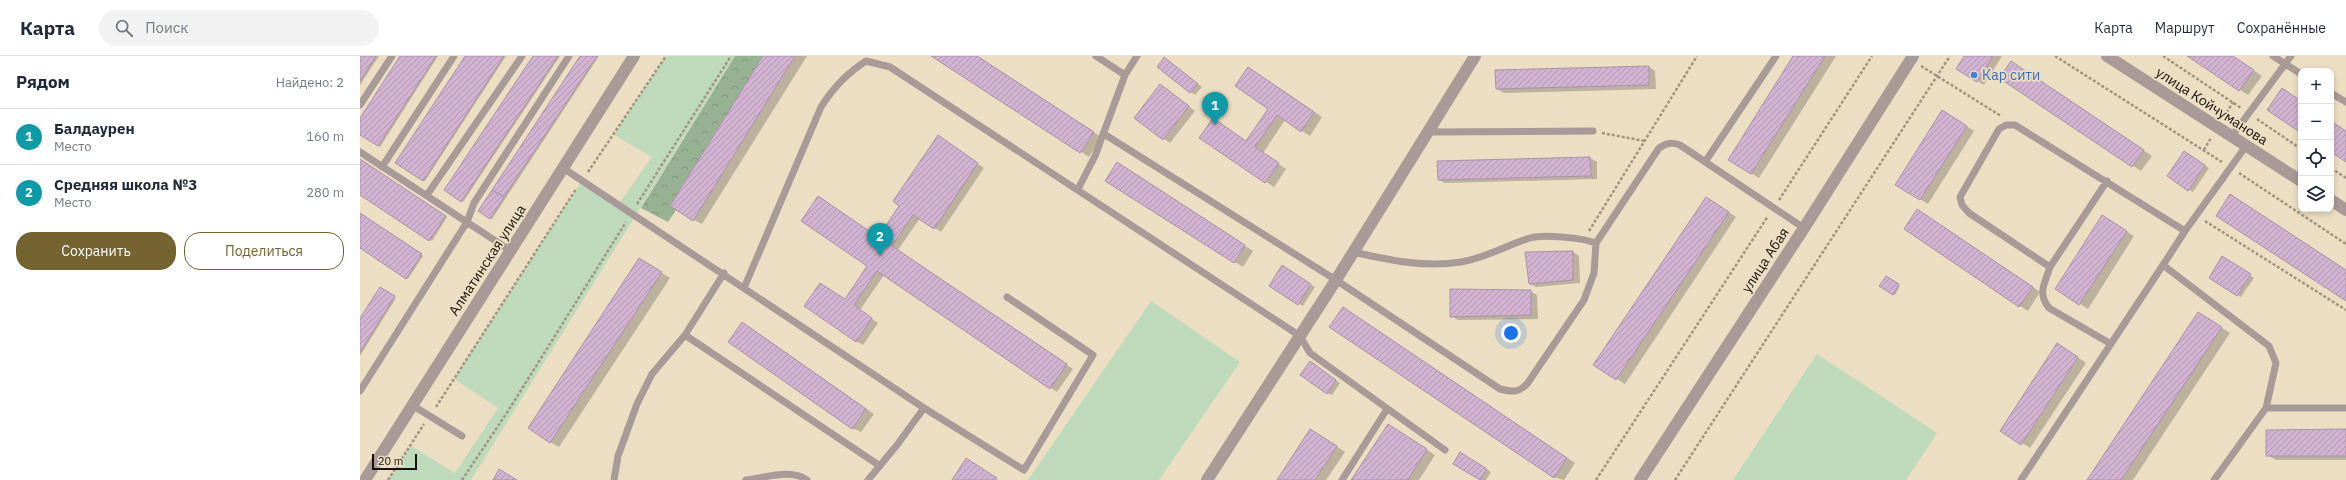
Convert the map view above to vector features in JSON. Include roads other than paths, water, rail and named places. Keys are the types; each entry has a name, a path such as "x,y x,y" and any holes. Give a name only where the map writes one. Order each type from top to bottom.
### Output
{"street":[{"name":"Алматинская улица","path":"365,480 634,56"},
{"path":"1207,480 1336,280 1475,56"},
{"name":"улица Койчуманова","path":"2107,56 2298,179"},
{"name":"улица Абая","path":"1640,480 1804,228 1912,57"},
{"path":"2334,202 2346,210"}],"lane":[{"path":"360,105 392,56"},
{"path":"382,166 454,56"},
{"path":"427,195 522,56"},
{"path":"360,391 467,222 474,203 569,56"},
{"path":"858,56 866,61 890,67 1300,336 1310,353 1444,450"},
{"path":"1096,56 1126,75"},
{"path":"1078,189 1104,134 1126,75 1137,56"},
{"path":"1704,162 1776,56"},
{"path":"2273,56 2298,72"},
{"path":"2232,136 2250,114 2291,56"},
{"path":"744,288 821,107 831,92 851,70 866,61"},
{"path":"2334,95 2346,102"},
{"path":"2050,267 1969,213 1962,205 1960,196 1999,129 2006,125 2015,125 2185,231"},
{"path":"1428,132 1593,131"},
{"path":"1104,134 1336,280 1500,389 1512,392 1521,390 1528,384 1584,300 1594,273 1596,243 1659,148 1672,142 1680,145 1804,228"},
{"path":"2021,480 2185,231 2246,146"},
{"path":"360,152 511,250"},
{"path":"563,168 724,273 744,288 924,408 1024,470 1093,355 1006,297"},
{"path":"2107,182 2050,267 2042,291 2043,300 2049,308 2111,344"},
{"path":"1353,252 1394,261 1433,265 1462,262 1490,255 1532,238 1584,238 1596,243"},
{"path":"2163,265 2269,346 2276,364 2266,408 2214,480"},
{"path":"614,480 618,456 637,404 652,374 685,335 724,273"},
{"path":"685,335 880,466"},
{"path":"412,405 462,436"},
{"path":"868,480 924,408"},
{"path":"2266,408 2346,408"},
{"path":"1342,480 1387,409"},
{"path":"746,480 787,475 801,475 807,480"}],"place":[{"name":"Кар сити","path":"1974,75"},
{"name":"Балдаурен","path":"1215,125"},
{"name":"Средняя школа №3","path":"880,256"}]}
